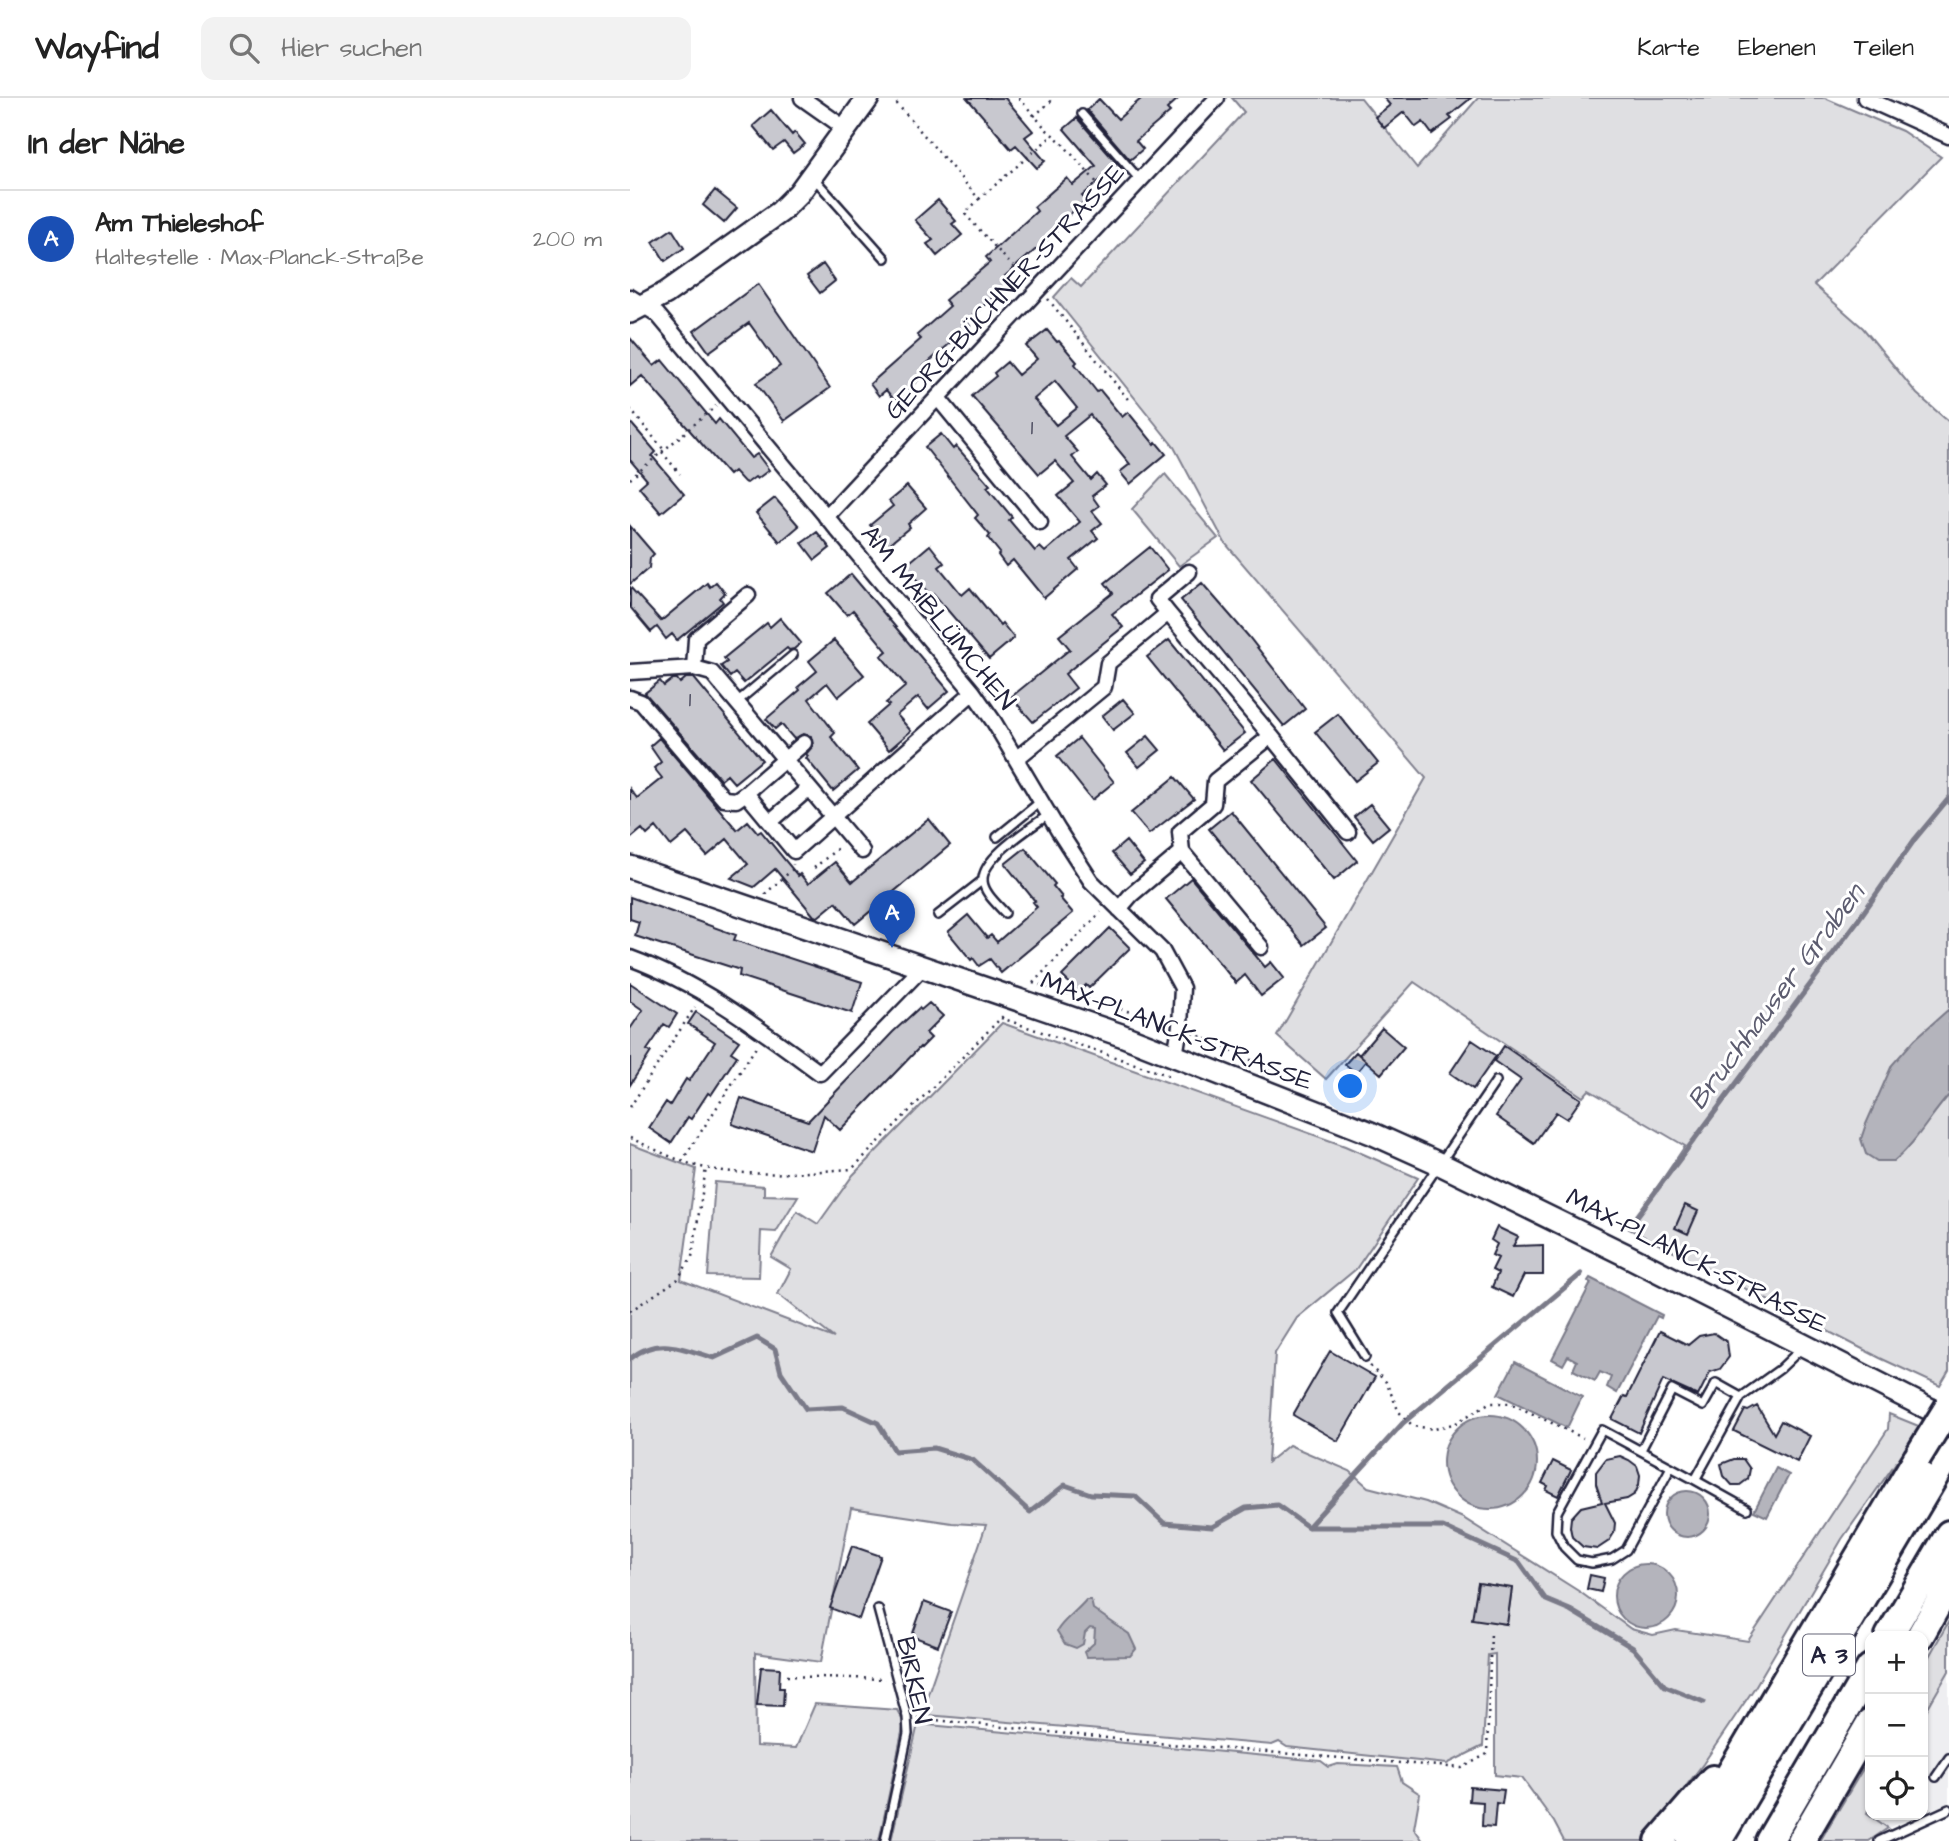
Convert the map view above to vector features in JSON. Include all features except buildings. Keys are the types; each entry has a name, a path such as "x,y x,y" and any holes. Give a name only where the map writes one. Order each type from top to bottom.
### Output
{"highway":[{"path":"1690,1841 1752,1736 1935,1460 1949,1406"},
{"name":"A 3","path":"1718,1841 1935,1460"},
{"path":"1923,1631 1943,1595 1949,1536"},
{"name":"A 3","path":"1892,1631 1949,1536"},
{"name":"A 3","path":"1769,1841 1865,1677"},
{"path":"1801,1841 1865,1732"},
{"path":"1659,1841 1752,1736"}],"street":[{"path":"803,98 846,129"},
{"path":"635,305 666,293 760,228 786,206 812,176 869,98"},
{"name":"GEORG-BÜCHNER-STRASSE","path":"826,517 1217,98"},
{"path":"1865,98 1949,136"},
{"name":"AM MAIBLÜMCHEN","path":"635,305 657,314 973,692 1091,881 1162,951 1182,988 1175,1056"},
{"path":"938,398 1040,522"},
{"path":"1189,572 1157,599 1348,832"},
{"path":"694,668 696,639 748,595"},
{"path":"1016,759 1104,687 1108,663 1168,613"},
{"path":"630,673 694,668 712,673 862,850"},
{"path":"746,793 794,850 973,692"},
{"path":"630,698 641,702 724,799 736,800 804,743"},
{"path":"1261,947 1182,852 1180,832 1213,804 1215,781 1271,736"},
{"path":"770,822 810,788"},
{"path":"1115,905 1182,852"},
{"name":"MAX-PLANCK-STRASSE","path":"630,867 1175,1056 1371,1133 1440,1164 1949,1419"},
{"path":"630,958 705,992 820,1073 923,967"}],"lane":[{"path":"1082,114 1140,181"},
{"path":"812,176 885,258"},
{"path":"737,702 793,655"},
{"path":"997,837 1044,808"},
{"path":"1005,913 986,890 984,872 997,854 1044,808"},
{"path":"938,915 983,880"},
{"path":"1365,1357 1338,1313 1496,1081"},
{"path":"1695,1480 1741,1397 1780,1369 1805,1345"},
{"path":"1641,1450 1672,1390 1703,1406 1716,1383 1741,1397"},
{"path":"1671,1467 1626,1550 1612,1559 1592,1563 1577,1560 1564,1547 1556,1531 1557,1512 1602,1430 1641,1450 1746,1509"},
{"name":"BIRKEN","path":"878,1609 907,1717 908,1734 885,1841"},
{"path":"1936,1777 1949,1758"},
{"path":"1879,1841 1949,1809"}],"path":[{"path":"892,98 979,199"},
{"path":"1019,98 1117,206"},
{"path":"1034,116 1055,98"},
{"path":"1053,135 965,214 1023,280 1040,289 1132,403"},
{"path":"630,479 727,398"},
{"path":"630,409 680,474"},
{"path":"814,868 850,837"},
{"path":"760,911 765,893 793,869 794,850"},
{"path":"630,1139 706,1168 765,1174 852,1169 1115,905"},
{"path":"630,1107 705,992"},
{"path":"1001,1018 1178,1079"},
{"path":"682,1161 765,1032"},
{"path":"630,1311 677,1280 692,1257 706,1168"},
{"path":"1365,1357 1386,1382 1399,1412 1413,1426 1435,1429 1456,1423 1489,1403 1510,1403 1595,1444"},
{"path":"907,1717 1145,1742 1462,1768 1487,1754 1491,1632"},
{"path":"787,1676 895,1680"}],"shaded area":[{"path":"1232,98 1361,98 1417,168 1478,98 1825,98 1902,131 1941,157 1814,285 1863,328 1917,394 1949,422 1949,1371 1940,1386 1629,1229 1685,1146 1589,1090 1583,1097 1414,982 1326,1079 1277,1036 1426,778 1225,543 1174,447 1054,297 1071,278 1081,287 1244,112"},
{"path":"1165,474 1218,538 1179,566 1132,509"},
{"path":"1949,1009 1949,1095 1902,1154 1894,1161 1877,1161 1866,1154 1861,1139 1892,1065 1915,1039"},
{"path":"1002,1023 1345,1146 1418,1178 1356,1269 1297,1318 1275,1353 1268,1462 1289,1445 1350,1471 1368,1487 1426,1502 1463,1518 1580,1592 1631,1629 1653,1635 1676,1630 1748,1641 1888,1429 1889,1414 1921,1427 1842,1539 1755,1687 1703,1764 1644,1841 1564,1841 1554,1822 1522,1778 1495,1775 1495,1654 1488,1655 1483,1746 1447,1764 1287,1747 1279,1742 1272,1745 927,1715 922,1711 986,1525 952,1523 851,1508 821,1662 755,1653 756,1746 796,1748 815,1704 897,1710 904,1723 879,1841 630,1841 630,1144 696,1169 681,1280 834,1338 778,1294 791,1269 771,1257 797,1211 818,1224 853,1175","holes":["1478,1583 1512,1588 1507,1624 1473,1618"]},
{"path":"715,1182 764,1186 764,1195 798,1196 776,1232 761,1231 759,1277 708,1276"},
{"path":"1590,1278 1662,1315 1661,1318 1657,1316 1617,1393 1607,1387 1611,1377 1600,1372 1595,1381 1573,1370 1577,1361 1568,1356 1563,1365 1552,1359 1591,1283 1588,1281"},
{"path":"1515,1362 1582,1397 1567,1428 1498,1394"},
{"path":"1490,1415 1508,1418 1523,1429 1534,1444 1537,1462 1534,1480 1523,1495 1508,1506 1490,1509 1472,1506 1457,1495 1446,1480 1443,1462 1446,1444 1457,1429 1472,1418"},
{"path":"1776,1468 1789,1475 1767,1517 1754,1511"},
{"path":"1687,1491 1703,1498 1710,1514 1703,1530 1687,1537 1671,1530 1664,1514 1671,1498"},
{"path":"1640,1564 1652,1564 1669,1573 1676,1584 1676,1608 1669,1619 1652,1628 1640,1628 1628,1623 1619,1614 1614,1602 1614,1590 1619,1578 1628,1569"},
{"path":"1086,1600 1091,1600 1093,1609 1129,1634 1136,1649 1130,1656 1086,1657 1084,1652 1094,1643 1095,1629 1090,1628 1085,1633 1083,1644 1076,1648 1065,1644 1057,1631"},
{"path":"1949,1621 1949,1671 1928,1707 1928,1694 1928,1658"},
{"path":"1949,1671 1949,1802 1928,1811 1928,1757 1928,1707"},
{"path":"918,1724 1321,1761 1329,1767 1338,1764 1397,1767 1402,1782 1420,1794 1414,1828 1423,1841 891,1841"},
{"path":"1865,1765 1865,1820 1877,1820 1888,1828 1869,1841 1820,1841"},
{"path":"1877,1820 1907,1820 1888,1828"}],"waterway":[{"name":"Bruchhauser Graben","path":"1635,1219 1856,923 1915,839 1949,798"},
{"name":"Bruchhauser Graben","path":"1308,1527 1403,1423 1581,1274"},
{"path":"630,1359 650,1347 661,1346 681,1348 714,1358 757,1338 775,1349 781,1372 806,1409 843,1407 878,1423 895,1451 934,1448 973,1460 1030,1512 1065,1485 1091,1494 1135,1496 1164,1523 1212,1527 1246,1508 1277,1505 1308,1527 1443,1527 1519,1562 1546,1600 1570,1610 1633,1648 1665,1686 1704,1702"}],"place":[{"name":"Am Thieleshof","path":"892,948"}]}
